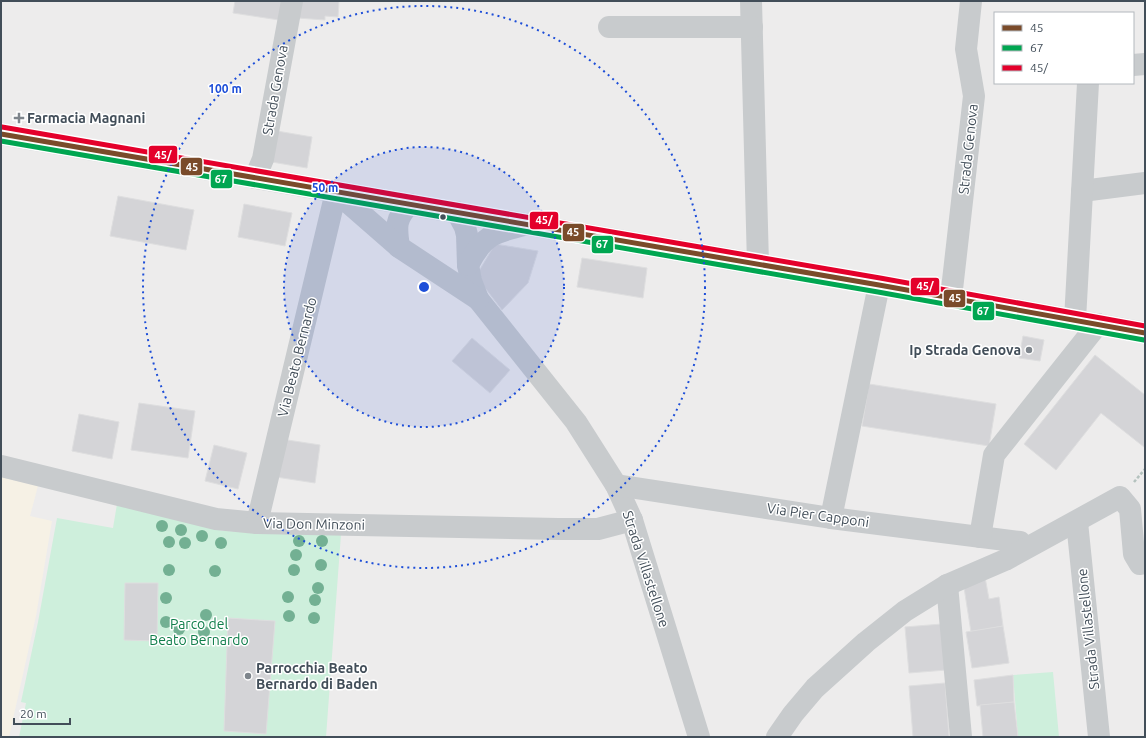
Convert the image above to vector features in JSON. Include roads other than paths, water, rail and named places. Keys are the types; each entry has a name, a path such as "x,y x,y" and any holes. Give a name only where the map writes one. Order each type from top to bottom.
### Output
{"main road":[{"path":"1,134 879,285 1145,333"}],"street":[{"name":"Strada Genova","path":"255,178 263,159 292,1"},
{"path":"751,1 758,264"},
{"name":"Strada Genova","path":"952,298 974,96 966,49 971,1"},
{"path":"609,28 752,28"},
{"path":"1134,65 1145,64"},
{"path":"1075,320 1088,84"},
{"path":"1082,191 1145,183"},
{"name":"Strada Villastellone","path":"336,192 399,246 478,299"},
{"name":"Via Beato Bernardo","path":"257,523 336,192"},
{"path":"399,246 397,225 404,210 410,204"},
{"name":"Strada Villastellone","path":"457,212 465,227 467,235 468,265 471,281 478,299 576,422 616,485 632,520 699,737"},
{"path":"468,265 476,250 488,237 507,229 528,224"},
{"path":"831,518 879,285"},
{"path":"980,537 994,455 1098,324"},
{"name":"Via Don Minzoni","path":"1,466 216,519 257,523 598,529 632,520"},
{"name":"Via Pier Capponi","path":"616,485 831,518 1020,542"},
{"path":"777,737 793,714 815,688 905,610 947,585 1005,560 1077,522 1120,497 1130,509 1134,554 1140,564 1145,563"},
{"name":"Strada Villastellone","path":"1077,522 1100,737"},
{"path":"947,585 961,737"}],"place":[{"name":"Farmacia Magnani","path":"19,118"},
{"name":"Ip Strada Genova","path":"1029,350"},
{"name":"Parrocchia Beato Bernardo di Baden","path":"248,676"}],"park label":[{"name":"Parco del Beato Bernardo","path":"199,632"}]}
